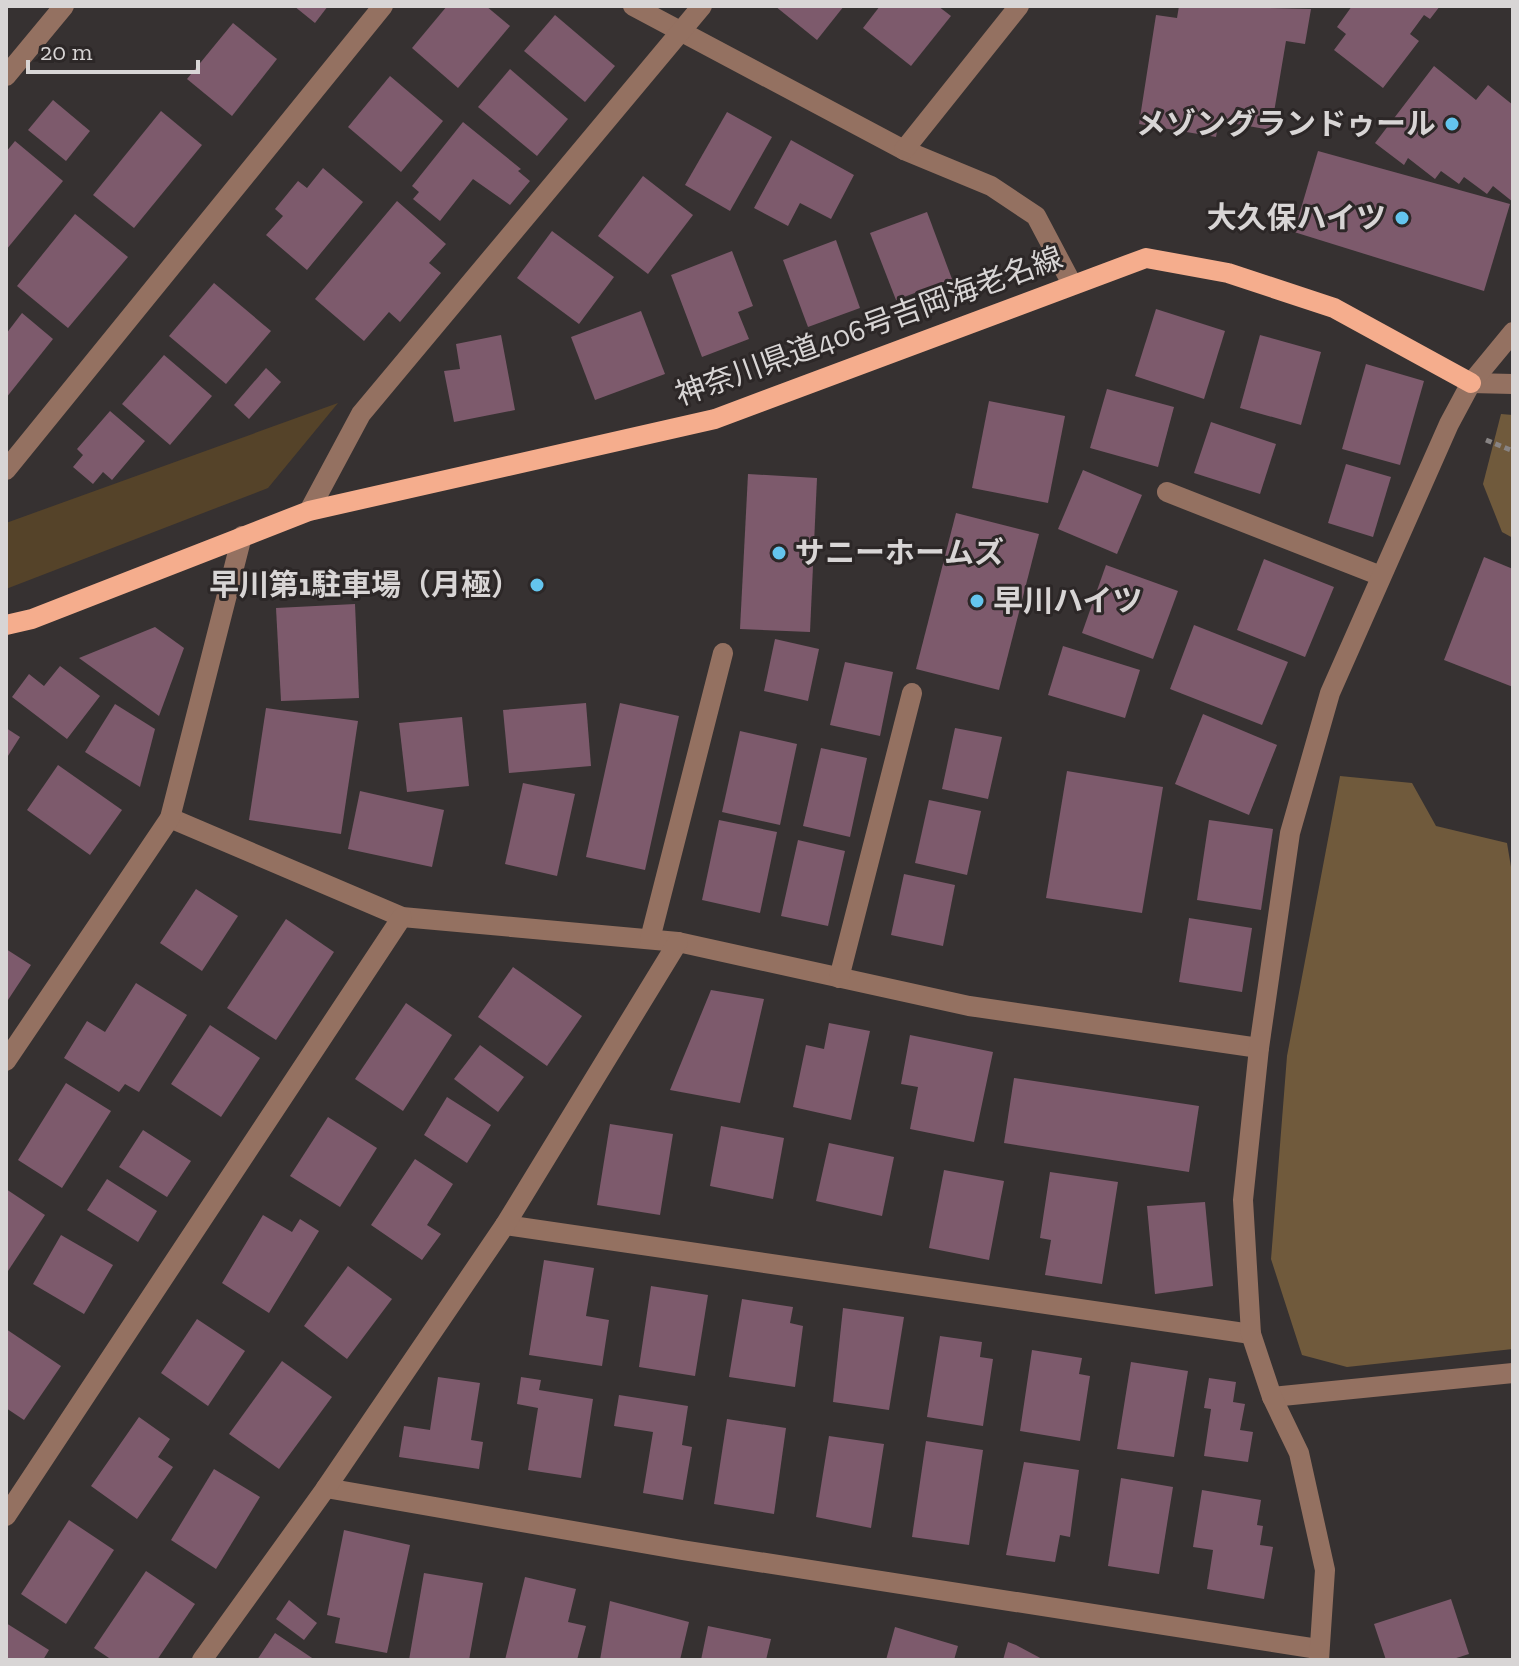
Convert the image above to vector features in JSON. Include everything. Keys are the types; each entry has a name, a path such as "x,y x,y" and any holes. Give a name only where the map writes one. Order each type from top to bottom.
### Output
{"main road":[{"name":"神奈川県道406号吉岡海老名線","path":"6,625 32,619 309,511 715,419 1146,258 1228,273 1334,308 1471,383"}],"street":[{"path":"6,76 64,6"},
{"path":"6,470 383,6"},
{"path":"633,6 904,150 991,186 1036,216 1072,284"},
{"path":"309,511 361,414 702,6"},
{"path":"904,150 1019,6"},
{"path":"326,1488 1319,1655 1325,1570 1299,1453 1272,1397 1251,1334 1243,1200 1259,1048 1290,833 1330,693 1381,576 1449,424 1471,383 1513,332"},
{"name":"神奈川県道406号吉岡海老名線","path":"1471,383 1513,384"},
{"path":"1167,492 1381,576"},
{"path":"6,1061 170,818 242,536"},
{"path":"650,939 723,653"},
{"path":"839,978 912,693"},
{"path":"170,818 402,917 678,942 969,1006 1259,1048"},
{"path":"6,1516 402,917"},
{"path":"202,1660 326,1488 505,1225 678,942"},
{"path":"505,1225 1251,1334"},
{"path":"1272,1397 1513,1373"}],"shaded area":[{"path":"338,403 268,488 6,589 6,523"},
{"path":"1501,414 1513,415 1513,538 1502,532 1483,484"},
{"path":"1340,776 1412,783 1436,826 1507,843 1513,879 1513,1349 1347,1367 1302,1355 1271,1259 1287,1056"}],"building":[{"path":"294,6 328,6 315,23"},
{"path":"447,6 486,6 510,26 458,88 412,48"},
{"path":"775,6 844,6 817,40"},
{"path":"880,6 938,6 951,16 911,66 863,28"},
{"path":"1179,6 1311,9 1305,44 1286,41 1271,130 1219,121 1216,137 1139,124 1156,15 1177,18"},
{"path":"1352,6 1440,6 1430,19 1424,15 1410,34 1419,41 1383,88 1334,50 1346,34 1337,27"},
{"path":"555,15 615,66 585,102 524,51"},
{"path":"233,23 277,59 232,116 187,79"},
{"name":"メゾングランドゥール","path":"1434,66 1476,100 1488,85 1513,105 1513,202 1493,186 1487,194 1464,177 1459,184 1441,171 1435,179 1408,158 1404,165 1375,143"},
{"path":"510,69 568,119 537,156 478,107"},
{"path":"390,76 443,121 401,172 348,127"},
{"path":"53,100 90,131 66,161 28,130"},
{"path":"161,111 202,145 134,228 93,195"},
{"path":"727,112 772,137 730,211 685,185"},
{"path":"463,122 521,169 518,171 530,181 510,205 473,179 440,221 413,199 419,192 412,186"},
{"path":"791,140 854,175 831,219 800,203 788,226 754,208"},
{"path":"15,141 63,181 6,250 6,152"},
{"name":"大久保ハイツ","path":"1318,151 1510,204 1484,291 1294,232"},
{"path":"323,168 363,202 307,270 266,235 283,216 275,209 298,181 307,188"},
{"path":"643,176 693,215 648,274 598,236"},
{"path":"397,201 446,244 429,263 441,273 400,322 389,312 364,341 315,299"},
{"path":"927,212 952,279 896,300 870,233"},
{"path":"75,214 128,257 68,328 17,286"},
{"path":"552,231 614,277 579,324 517,278"},
{"path":"836,240 860,308 808,327 783,260"},
{"path":"732,251 753,306 738,312 749,339 702,357 671,275"},
{"path":"214,283 271,331 226,384 169,336"},
{"path":"1156,309 1225,331 1204,399 1135,376"},
{"path":"641,311 665,374 595,400 571,337"},
{"path":"22,313 53,339 6,398 6,334"},
{"path":"501,335 515,410 454,422 444,371 460,369 456,344"},
{"path":"1260,335 1321,352 1301,425 1240,408"},
{"path":"164,355 212,396 170,445 122,404"},
{"path":"1366,364 1424,381 1400,465 1342,449"},
{"path":"266,368 281,382 249,419 234,405"},
{"path":"1107,389 1174,407 1158,467 1090,448"},
{"path":"989,401 1065,416 1048,503 972,488"},
{"path":"110,411 145,441 112,480 103,472 93,484 73,467 83,455 77,449"},
{"path":"1211,422 1276,444 1260,494 1194,473"},
{"path":"1346,464 1391,477 1373,537 1328,523"},
{"path":"1083,470 1142,495 1117,554 1058,529"},
{"name":"サニーホームズ","path":"748,474 817,478 810,632 740,629"},
{"name":"早川ハイツ","path":"956,513 1039,534 999,690 916,669"},
{"path":"1484,557 1513,569 1513,687 1444,660"},
{"path":"1264,559 1334,587 1305,657 1237,630"},
{"path":"1106,565 1178,591 1153,659 1082,633"},
{"path":"355,604 359,698 281,701 276,608"},
{"path":"1194,625 1288,662 1262,725 1170,689"},
{"path":"155,627 184,648 159,716 79,658"},
{"path":"775,639 819,649 808,701 764,691"},
{"path":"1063,646 1140,670 1125,718 1048,695"},
{"path":"845,662 893,672 880,736 830,725"},
{"path":"60,666 100,696 67,739 12,697 29,674 44,686"},
{"path":"586,703 591,766 509,773 503,710"},
{"path":"620,703 679,716 645,870 586,857"},
{"path":"115,704 155,729 140,787 85,752"},
{"path":"266,708 358,721 341,834 249,820"},
{"path":"1203,714 1277,745 1249,815 1175,784"},
{"path":"462,717 469,786 407,792 399,723"},
{"path":"6,728 20,737 6,759"},
{"path":"955,728 1002,737 988,799 942,789"},
{"path":"740,731 797,744 780,825 722,812"},
{"path":"821,748 867,758 850,837 803,826"},
{"path":"58,765 122,810 90,855 27,810"},
{"path":"1067,771 1163,787 1142,913 1046,898"},
{"path":"523,783 575,794 557,876 505,864"},
{"path":"360,791 444,810 432,867 348,849"},
{"path":"929,800 981,811 967,875 915,863"},
{"path":"719,820 777,832 760,913 702,900"},
{"path":"1209,820 1273,829 1261,910 1197,900"},
{"path":"798,840 845,851 828,926 781,916"},
{"path":"904,874 955,885 943,946 891,935"},
{"path":"196,889 238,916 202,971 160,943"},
{"path":"1189,918 1252,928 1242,992 1179,982"},
{"path":"286,919 334,952 276,1040 227,1008"},
{"path":"6,949 31,965 6,1003"},
{"path":"513,967 582,1016 547,1066 478,1017"},
{"path":"136,983 187,1015 139,1092 125,1084 119,1092 64,1058 87,1021 105,1032"},
{"path":"711,990 764,999 740,1103 670,1090"},
{"path":"406,1003 452,1035 403,1111 355,1079"},
{"path":"829,1023 870,1031 851,1120 793,1107 806,1045 824,1049"},
{"path":"210,1025 260,1058 221,1117 171,1084"},
{"path":"910,1035 993,1052 974,1142 910,1129 918,1087 901,1084"},
{"path":"480,1045 524,1077 498,1112 454,1079"},
{"path":"1014,1078 1199,1106 1189,1172 1004,1143"},
{"path":"66,1083 111,1111 62,1188 18,1160"},
{"path":"447,1097 491,1125 467,1163 424,1135"},
{"path":"328,1117 377,1148 340,1207 290,1176"},
{"path":"610,1124 673,1134 660,1215 597,1205"},
{"path":"721,1126 784,1138 773,1199 710,1186"},
{"path":"143,1130 191,1161 167,1197 119,1167"},
{"path":"829,1143 894,1157 882,1216 816,1201"},
{"path":"415,1159 453,1184 427,1225 441,1234 422,1260 371,1225"},
{"path":"944,1170 1004,1181 989,1260 929,1248"},
{"path":"1050,1172 1118,1182 1102,1284 1045,1275 1051,1240 1040,1238"},
{"path":"107,1179 157,1211 138,1242 87,1210"},
{"path":"6,1189 45,1215 6,1274"},
{"path":"1205,1202 1213,1286 1155,1294 1147,1206"},
{"path":"263,1215 292,1232 300,1219 319,1231 269,1313 222,1283"},
{"path":"61,1235 113,1265 84,1314 33,1284"},
{"path":"544,1260 594,1268 586,1316 609,1320 602,1366 529,1355"},
{"path":"348,1266 392,1299 347,1359 304,1326"},
{"path":"651,1286 708,1295 695,1376 639,1367"},
{"path":"742,1299 793,1307 790,1323 803,1326 795,1387 729,1377"},
{"path":"843,1308 904,1317 889,1410 833,1402"},
{"path":"197,1319 245,1351 208,1406 161,1373"},
{"path":"6,1329 61,1366 24,1420 6,1408"},
{"path":"940,1336 982,1342 980,1357 993,1359 983,1426 927,1417"},
{"path":"1032,1350 1082,1358 1079,1374 1090,1376 1080,1441 1020,1431"},
{"path":"282,1361 332,1397 279,1469 229,1434"},
{"path":"1131,1362 1188,1371 1174,1457 1117,1449"},
{"path":"438,1377 480,1383 471,1440 483,1442 479,1469 399,1457 404,1426 430,1430"},
{"path":"521,1377 541,1380 539,1390 593,1399 581,1478 528,1470 538,1408 517,1404"},
{"path":"1209,1378 1236,1382 1233,1402 1245,1404 1240,1430 1253,1432 1248,1462 1204,1456 1211,1409 1204,1408"},
{"path":"619,1395 688,1406 682,1445 692,1447 683,1500 643,1493 653,1432 614,1426"},
{"path":"139,1417 170,1439 158,1457 173,1467 137,1519 91,1486"},
{"path":"727,1419 786,1428 774,1514 714,1504"},
{"path":"829,1436 884,1444 871,1528 816,1517"},
{"path":"926,1441 983,1450 969,1545 912,1537"},
{"path":"1024,1462 1079,1470 1070,1537 1060,1535 1055,1562 1006,1555"},
{"path":"214,1469 260,1497 216,1569 171,1540"},
{"path":"1121,1478 1173,1487 1159,1574 1108,1566"},
{"path":"1202,1490 1261,1500 1257,1525 1263,1526 1260,1545 1273,1547 1264,1599 1207,1589 1213,1550 1193,1547"},
{"path":"69,1520 114,1550 66,1624 21,1594"},
{"path":"344,1530 410,1545 387,1653 335,1643 340,1618 327,1615"},
{"path":"146,1571 195,1604 157,1660 112,1660 94,1648"},
{"path":"424,1573 483,1583 469,1660 409,1660"},
{"path":"525,1577 576,1589 568,1622 586,1626 577,1660 505,1660"},
{"path":"1451,1599 1469,1654 1450,1660 1386,1660 1374,1624"},
{"path":"289,1600 317,1623 304,1640 276,1619"},
{"path":"610,1601 689,1622 680,1660 600,1660"},
{"path":"6,1623 49,1650 43,1660 6,1660"},
{"path":"708,1626 771,1639 766,1660 701,1660"},
{"path":"895,1627 958,1646 954,1660 886,1660"},
{"path":"275,1633 315,1660 257,1660"},
{"path":"1008,1642 1016,1645 1044,1660 1003,1660"}],"place":[{"name":"メゾングランドゥール","path":"1452,124"},
{"name":"大久保ハイツ","path":"1402,218"},
{"name":"サニーホームズ","path":"779,553"},
{"name":"早川第1駐車場（月極）","path":"537,585"},
{"name":"早川ハイツ","path":"977,601"}]}
